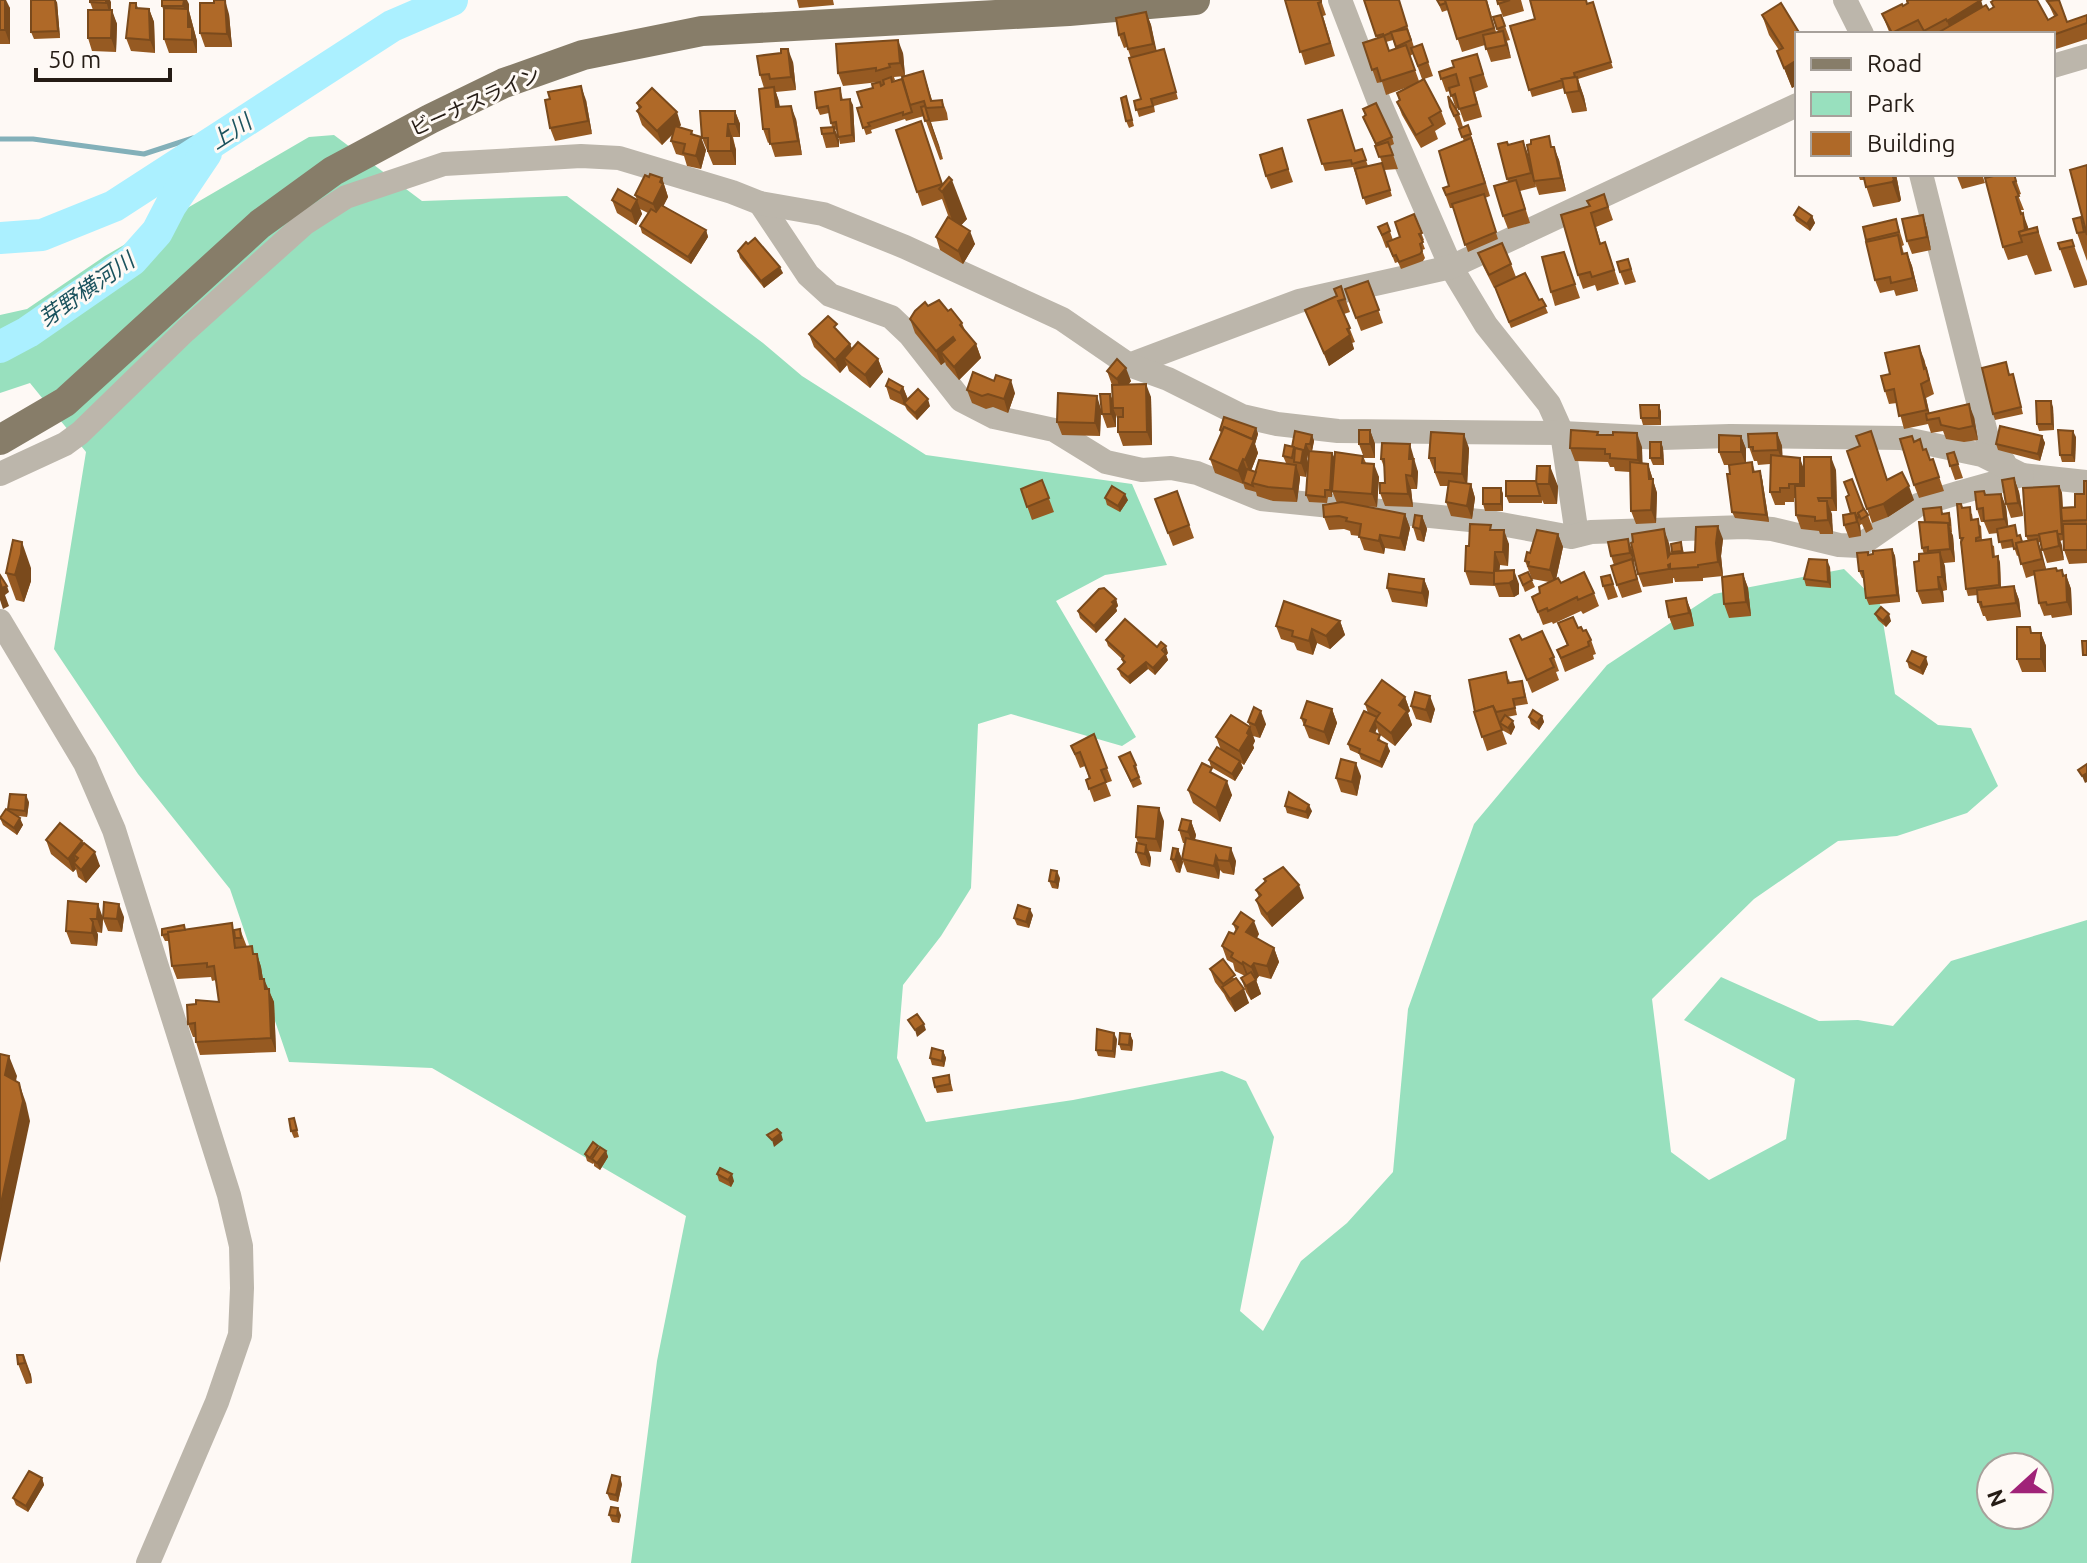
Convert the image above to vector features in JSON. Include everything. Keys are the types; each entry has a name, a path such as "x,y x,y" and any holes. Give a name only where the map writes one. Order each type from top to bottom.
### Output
{"main road":[{"name":"ビーナスライン","path":"9,435 65,402 260,224 333,171 504,83 583,55 702,31 1069,11 1195,0"}],"street":[{"path":"1340,0 1380,104 1451,267 1486,325 1549,404 1562,433 1577,535"},
{"path":"1845,0 1861,32"},
{"path":"2055,65 2087,56"},
{"path":"1129,365 1299,301 1451,267 1795,106"},
{"path":"0,474 65,444 80,433 185,331 304,224 346,197 444,164 581,156 619,158 760,203 823,214 905,247 1062,319 1129,365 1168,379 1242,416 1277,424 1338,431 1562,433 1662,438 1901,438 1982,455 2022,475 2087,482"},
{"path":"1922,176 1990,449 2022,475"},
{"path":"760,203 808,275 830,295 891,317 910,335 961,400 994,417 1054,430 1106,462 1142,470 1171,468 1197,473 1261,499 1490,522 1571,537 1591,532 1745,527 1772,529 1839,545 1859,546 1918,505 2022,475"},
{"path":"9,435 28,459"},
{"path":"0,621 85,763 114,830 229,1195 241,1246 240,1335 217,1402 148,1563"}],"green space":[{"path":"334,135 422,201 567,196 763,343 802,376 926,455 1132,484 1167,565 1105,575 1056,601 1136,737 1122,746 1011,714 978,724 971,888 941,936 903,985 897,1058 926,1122 1073,1100 1222,1071 1246,1081 1274,1137 1240,1311 1263,1331 1301,1261 1347,1223 1393,1172 1408,1009 1474,824 1607,665 1714,594 1844,569 1880,604 1895,694 1938,725 1971,728 1998,786 1967,813 1897,836 1838,841 1754,899 1652,999 1671,1152 1709,1180 1786,1139 1795,1079 1684,1020 1721,977 1819,1021 1858,1020 1893,1026 1951,961 2087,920 2087,1563 631,1563 657,1361 686,1216 432,1068 289,1062 230,889 138,774 54,649 86,452 30,383 0,393 0,315 27,309 105,256 309,137"}],"building":[{"path":"0,0 5,0 5,30 0,30"},
{"path":"31,0 55,0 58,31 31,32"},
{"path":"162,0 184,0 183,6 162,6"},
{"path":"214,0 225,0 227,34 200,33 200,3 214,3"},
{"path":"1285,0 1321,0 1318,3 1330,43 1300,52"},
{"path":"1364,0 1399,0 1407,26 1376,36"},
{"path":"1445,0 1486,0 1494,28 1457,39"},
{"path":"1530,0 1593,2 1611,62 1574,73 1575,77 1529,90 1510,26 1535,19"},
{"path":"1907,0 1981,0 1924,31 1918,20 1891,32 1882,14 1908,3"},
{"path":"2037,0 2048,20 2057,15 2047,1 2059,0 2067,22 2087,15 2087,23 2055,34 1939,32 1986,5 1989,10 1994,7 1991,2"},
{"path":"130,3 136,3 136,8 149,9 150,40 126,38"},
{"path":"1781,3 1799,32 1795,32 1795,61 1784,68 1777,51 1783,48 1762,15"},
{"path":"164,8 188,9 192,40 164,39"},
{"path":"88,10 112,10 111,38 88,38"},
{"path":"1146,12 1153,44 1128,49 1124,33 1119,35 1116,18"},
{"path":"1501,15 1505,26 1497,29 1493,17"},
{"path":"1407,29 1411,40 1396,47 1391,32"},
{"path":"1503,31 1506,45 1486,49 1483,35"},
{"path":"1384,36 1389,51 1406,45 1415,70 1381,81 1377,68 1372,70 1363,43"},
{"path":"898,40 900,63 889,64 890,67 876,71 876,68 838,73 836,44"},
{"path":"1422,44 1428,62 1418,66 1411,48"},
{"path":"781,49 788,49 791,77 770,79 769,74 760,75 757,56 781,53"},
{"path":"1164,49 1176,92 1151,99 1153,106 1136,110 1134,101 1141,99 1129,58"},
{"path":"1477,54 1483,74 1470,78 1477,104 1459,109 1455,94 1451,96 1449,88 1459,85 1456,74 1441,79 1439,72 1454,67 1452,61"},
{"path":"923,71 931,101 942,100 943,107 926,108 924,101 910,105 902,77"},
{"path":"891,77 892,82 902,79 912,112 868,123 870,126 863,128 857,108 862,107 857,92 873,88 872,84 880,82 881,86 883,80"},
{"path":"1577,77 1579,91 1565,93 1562,79"},
{"path":"1424,79 1441,111 1429,118 1433,125 1416,135 1397,102 1400,100 1397,93"},
{"path":"581,86 588,121 550,128 545,100 550,99 548,92"},
{"path":"774,87 776,107 791,106 798,141 770,144 769,129 763,129 759,89"},
{"path":"652,88 677,112 657,131 637,111 641,107 637,103"},
{"path":"840,88 841,100 850,99 852,135 838,137 836,122 831,123 828,106 817,108 815,92"},
{"path":"1126,96 1132,120 1126,121 1121,98"},
{"path":"1448,96 1459,114 1454,116"},
{"path":"1376,103 1392,137 1376,144 1363,117 1366,115 1363,109"},
{"path":"925,106 929,120 925,121 921,107"},
{"path":"1342,110 1355,151 1362,149 1366,160 1352,164 1351,160 1322,164 1308,120"},
{"path":"700,111 735,111 735,124 728,124 731,151 708,151 708,138 702,138"},
{"path":"921,121 942,184 917,192 896,130"},
{"path":"1468,125 1471,134 1462,137 1459,129"},
{"path":"675,126 701,137 696,156 683,153 685,144 671,141"},
{"path":"834,127 834,133 822,134 821,128"},
{"path":"1549,136 1561,178 1534,181 1527,145 1531,144 1531,140"},
{"path":"1471,138 1485,183 1446,195 1443,188 1449,186 1439,151"},
{"path":"1523,141 1531,173 1507,179 1498,144"},
{"path":"1388,142 1393,155 1379,157 1375,146"},
{"path":"1282,148 1288,169 1266,176 1260,155"},
{"path":"1382,163 1390,190 1363,198 1355,169"},
{"path":"2087,165 2087,235 2070,170"},
{"path":"650,174 662,178 660,182 663,184 653,204 635,195 645,175 649,177"},
{"path":"1863,176 1893,176 1894,180 1892,182 1866,187"},
{"path":"2015,176 2016,181 2013,182 2019,196 2016,197 2023,213 2025,230 2019,232 2022,242 2003,247 1985,178"},
{"path":"949,177 952,180 942,192 939,189"},
{"path":"1516,180 1525,209 1503,216 1494,186"},
{"path":"618,189 637,200 631,211 612,200"},
{"path":"1484,194 1496,232 1465,245 1452,204"},
{"path":"1604,194 1608,207 1591,213 1600,244 1605,242 1614,270 1592,277 1590,272 1578,275 1561,215 1590,206 1587,201"},
{"path":"661,205 706,230 688,257 640,226 651,209 656,212"},
{"path":"1799,207 1812,216 1807,224 1794,215"},
{"path":"1414,214 1422,233 1419,234 1423,242 1420,244 1422,251 1399,262 1387,242 1400,237 1395,222"},
{"path":"1923,215 1927,237 1907,241 1902,219"},
{"path":"948,217 970,231 958,251 936,237"},
{"path":"2081,217 2084,232 2077,233 2073,219"},
{"path":"1896,219 1899,232 1866,240 1863,227"},
{"path":"1387,223 1390,231 1382,235 1378,227"},
{"path":"2037,227 2038,232 2020,236 2019,232"},
{"path":"1898,235 1902,254 1907,253 1913,278 1891,283 1890,277 1875,280 1866,242"},
{"path":"755,238 780,267 761,281 738,251"},
{"path":"2072,240 2074,246 2060,249 2058,243"},
{"path":"1502,243 1511,264 1489,275 1478,253"},
{"path":"1564,252 1575,284 1551,292 1542,257"},
{"path":"1628,259 1631,269 1620,272 1617,262"},
{"path":"1525,273 1539,300 1542,299 1546,306 1509,322 1495,287"},
{"path":"1368,281 1379,310 1356,318 1345,289"},
{"path":"1341,286 1345,299 1338,301 1350,335 1324,353 1305,310 1337,296 1334,289"},
{"path":"939,300 948,311 951,309 976,344 954,367 941,352 955,340 953,337 936,351 910,319 925,302 928,306"},
{"path":"828,316 850,344 835,360 809,334"},
{"path":"858,342 878,359 865,375 844,358"},
{"path":"1919,346 1929,380 1921,384 1927,410 1899,416 1894,389 1885,391 1881,376 1890,374 1885,353"},
{"path":"1117,359 1126,368 1117,379 1107,371"},
{"path":"2006,362 2009,375 2013,374 2021,407 1993,414 1982,368"},
{"path":"973,372 994,381 996,375 1011,380 1004,399 967,390"},
{"path":"889,379 903,387 900,393 886,386"},
{"path":"1146,384 1147,432 1118,432 1118,417 1123,417 1123,408 1113,408 1112,385"},
{"path":"918,389 928,399 915,413 904,403"},
{"path":"1058,393 1097,396 1095,423 1057,422"},
{"path":"1100,394 1110,394 1111,414 1102,414"},
{"path":"2036,401 2051,401 2052,424 2037,424"},
{"path":"1969,404 1973,426 1959,429 1941,425 1939,418 1927,420 1926,414"},
{"path":"1640,405 1659,405 1659,418 1641,418"},
{"path":"1224,417 1256,428 1252,439 1224,427 1220,430"},
{"path":"2000,426 2042,436 2038,454 1996,444"},
{"path":"1224,427 1254,440 1238,471 1210,459"},
{"path":"1359,430 1370,430 1370,444 1359,444"},
{"path":"1571,430 1598,432 1597,435 1637,433 1638,460 1610,458 1610,454 1605,454 1605,449 1570,448"},
{"path":"2058,430 2073,431 2072,455 2060,455"},
{"path":"1295,431 1312,435 1304,452 1292,447"},
{"path":"1871,431 1887,480 1902,472 1909,486 1883,504 1867,509 1847,451 1860,446 1856,436"},
{"path":"1431,432 1464,434 1462,474 1435,472 1435,458 1429,458"},
{"path":"1777,433 1778,450 1753,451 1753,447 1749,447 1748,434"},
{"path":"1719,435 1741,436 1741,452 1719,452"},
{"path":"1912,436 1914,442 1920,439 1923,450 1926,449 1930,460 1933,459 1939,477 1914,485 1900,439"},
{"path":"1650,442 1661,442 1661,458 1650,458"},
{"path":"1382,443 1410,444 1409,459 1413,459 1412,476 1406,475 1408,494 1380,493 1380,483 1385,483"},
{"path":"1285,445 1294,447 1292,458 1283,456"},
{"path":"1295,448 1303,450 1301,463 1294,462"},
{"path":"1309,451 1332,453 1330,490 1325,490 1325,497 1306,495"},
{"path":"1335,452 1363,456 1362,463 1374,464 1372,494 1332,491"},
{"path":"1954,452 1958,464 1950,466 1947,454"},
{"path":"1771,455 1800,458 1800,484 1789,484 1789,488 1780,488 1780,492 1770,492"},
{"path":"1804,457 1831,457 1832,498 1818,498 1819,501 1827,501 1828,520 1815,521 1815,517 1796,515 1795,486 1804,486"},
{"path":"1259,460 1296,465 1293,489 1252,483"},
{"path":"1630,462 1648,464 1649,479 1653,479 1651,510 1631,511"},
{"path":"1752,462 1753,472 1760,471 1766,515 1732,512 1727,474 1730,474 1729,465"},
{"path":"1537,466 1550,466 1549,484 1536,484"},
{"path":"1247,469 1256,472 1253,486 1243,482"},
{"path":"2014,478 2018,503 2006,504 2002,480"},
{"path":"1852,479 1864,510 1858,513 1857,518 1855,513 1851,514 1844,482"},
{"path":"1042,480 1049,498 1027,507 1021,489"},
{"path":"1449,481 1471,484 1467,506 1446,502"},
{"path":"1506,481 1536,481 1540,496 1506,496"},
{"path":"2084,481 2087,481 2087,520 2062,521 2061,508 2075,507 2075,494 2084,494"},
{"path":"1112,486 1125,494 1118,506 1105,498"},
{"path":"2059,486 2062,534 2057,534 2057,531 2026,536 2023,488"},
{"path":"1483,488 1501,488 1501,504 1483,504"},
{"path":"1177,491 1189,525 1168,533 1155,499"},
{"path":"1984,491 1985,495 2001,494 2004,519 1984,521 1983,508 1977,509 1975,492"},
{"path":"1342,502 1405,514 1400,538 1380,535 1379,541 1359,537 1361,524 1339,516 1324,517 1323,505"},
{"path":"1957,504 1961,504 1962,508 1970,507 1971,520 1978,519 1980,537 1976,541 1991,539 1993,557 1998,556 1999,585 1966,589"},
{"path":"1941,507 1942,514 1949,513 1950,525 1925,522 1923,509"},
{"path":"1864,509 1868,515 1861,519 1858,513"},
{"path":"1855,513 1857,522 1844,525 1843,515"},
{"path":"1415,515 1422,516 1420,529 1413,527"},
{"path":"1919,522 1948,523 1950,549 1928,551 1928,547 1922,548"},
{"path":"1470,524 1491,525 1490,530 1504,530 1503,552 1495,552 1494,573 1465,571"},
{"path":"2063,524 2087,524 2087,550 2064,550"},
{"path":"2015,525 2022,542 2016,543 2017,548 2014,549 2012,540 1999,542 1997,529"},
{"path":"1718,526 1718,562 1670,569 1670,564 1669,569 1638,574 1632,534 1664,529 1668,557 1670,554 1695,552 1696,527"},
{"path":"1537,530 1558,534 1550,570 1528,566 1529,562 1525,561"},
{"path":"2057,531 2059,546 2042,550 2039,534"},
{"path":"1628,539 1630,553 1611,556 1608,542"},
{"path":"2037,539 2042,559 2021,564 2016,543"},
{"path":"13,540 22,542 15,575 6,573"},
{"path":"1681,542 1682,551 1672,552 1671,544"},
{"path":"1892,549 1897,595 1866,598 1857,553 1868,552 1868,555 1873,551"},
{"path":"1940,552 1942,577 1938,577 1939,589 1917,591 1914,562 1919,561 1919,554"},
{"path":"1632,559 1637,579 1617,585 1611,566"},
{"path":"1809,559 1827,560 1828,582 1804,579"},
{"path":"2056,568 2057,571 2062,570 2063,576 2066,575 2067,602 2039,603 2034,571"},
{"path":"1514,570 1514,580 1494,584 1494,571"},
{"path":"1528,572 1532,580 1523,585 1519,576"},
{"path":"1584,572 1594,593 1538,612 1532,597 1540,593 1539,587 1558,578 1561,583"},
{"path":"1389,574 1424,579 1422,593 1387,588"},
{"path":"1743,574 1746,602 1724,604 1722,577"},
{"path":"0,575 7,586 2,588 0,582"},
{"path":"1610,575 1613,584 1603,586 1601,577"},
{"path":"2014,586 2016,603 1982,607 1978,602 1977,590"},
{"path":"1104,588 1116,599 1094,626 1078,611 1099,589"},
{"path":"1686,598 1689,613 1669,617 1666,601"},
{"path":"1284,601 1340,621 1326,636 1312,629 1309,641 1292,636 1293,631 1276,626"},
{"path":"1881,607 1889,614 1883,621 1875,614"},
{"path":"1573,617 1578,628 1586,630 1591,640 1589,646 1561,658 1557,650 1568,645 1558,623"},
{"path":"1125,619 1157,647 1161,642 1166,646 1162,650 1166,654 1153,668 1146,662 1128,677 1118,669 1125,662 1122,659 1124,656 1106,640"},
{"path":"2017,627 2030,627 2031,633 2041,633 2041,659 2017,659"},
{"path":"1542,631 1554,657 1550,659 1554,667 1527,680 1510,639 1519,635 1522,640"},
{"path":"2082,641 2087,641 2087,655 2083,655"},
{"path":"1912,651 1926,657 1920,668 1907,661"},
{"path":"1506,672 1508,683 1522,681 1525,697 1513,699 1515,708 1496,712 1493,706 1475,712 1469,680"},
{"path":"1382,680 1405,697 1399,705 1407,711 1391,733 1375,720 1380,713 1365,704"},
{"path":"1415,692 1430,696 1426,710 1411,706"},
{"path":"1307,701 1332,709 1324,732 1304,725 1306,720 1301,718"},
{"path":"1493,706 1502,730 1482,737 1474,712"},
{"path":"1254,707 1261,711 1255,725 1248,722"},
{"path":"1533,710 1542,716 1537,723 1529,717"},
{"path":"1364,711 1377,717 1370,731 1380,735 1378,740 1387,744 1380,762 1359,753 1360,749 1348,744"},
{"path":"1231,715 1250,727 1249,735 1239,751 1216,737"},
{"path":"1505,715 1513,721 1508,728 1500,723"},
{"path":"1094,734 1107,768 1101,770 1106,782 1089,789 1086,780 1090,778 1080,752 1075,754 1071,746"},
{"path":"1217,747 1240,761 1232,774 1209,760"},
{"path":"1130,752 1139,777 1131,781 1119,757"},
{"path":"1341,759 1356,763 1352,782 1336,778"},
{"path":"1202,763 1212,768 1210,772 1227,781 1216,808 1188,790"},
{"path":"2087,764 2087,773 2082,776 2078,770"},
{"path":"1289,792 1309,805 1306,812 1285,806"},
{"path":"10,794 26,795 25,811 8,809"},
{"path":"1138,806 1159,808 1156,839 1136,837"},
{"path":"6,809 20,818 14,828 0,818"},
{"path":"1182,819 1191,821 1188,832 1179,830"},
{"path":"60,823 82,841 68,859 46,840"},
{"path":"1186,838 1231,848 1229,861 1218,860 1216,856 1214,866 1182,859"},
{"path":"84,843 95,852 81,870 74,863 78,858 74,855"},
{"path":"1137,843 1146,845 1145,854 1136,852"},
{"path":"1173,848 1178,849 1175,860 1171,859"},
{"path":"1283,867 1299,885 1267,914 1256,900 1261,895 1256,890 1266,881 1264,879"},
{"path":"1051,870 1057,871 1055,882 1049,881"},
{"path":"68,901 98,904 97,919 91,919 92,933 66,931"},
{"path":"104,902 119,904 117,919 103,918"},
{"path":"1018,905 1030,909 1026,922 1014,918"},
{"path":"1241,912 1254,921 1246,932 1274,948 1267,966 1242,964 1222,946 1229,932 1234,934 1238,927 1233,924"},
{"path":"232,923 235,948 252,946 253,954 257,954 260,979 264,979 265,989 269,989 271,1038 196,1042 195,1023 188,1024 187,1005 196,1004 196,1000 219,1002 214,966 207,967 207,963 172,966 168,932"},
{"path":"184,925 185,930 162,935 162,929"},
{"path":"240,929 241,938 235,938 234,930"},
{"path":"1223,959 1235,975 1223,984 1210,969"},
{"path":"1251,972 1256,980 1246,986 1241,978"},
{"path":"1236,978 1244,989 1230,999 1222,987"},
{"path":"917,1014 924,1024 915,1030 908,1020"},
{"path":"1097,1029 1114,1033 1113,1051 1096,1050"},
{"path":"1120,1033 1130,1034 1129,1045 1119,1044"},
{"path":"932,1048 943,1051 942,1061 930,1058"},
{"path":"0,1054 9,1056 5,1075 19,1083 23,1101 0,1208"},
{"path":"949,1075 950,1084 935,1087 933,1078"},
{"path":"294,1118 297,1130 291,1131 289,1119"},
{"path":"777,1129 781,1133 772,1140 767,1135"},
{"path":"593,1142 598,1146 590,1158 585,1154"},
{"path":"600,1147 606,1151 597,1163 592,1159"},
{"path":"720,1168 732,1174 728,1180 717,1174"},
{"path":"17,1355 23,1355 25,1363 18,1364"},
{"path":"29,1471 42,1478 26,1506 13,1498"},
{"path":"612,1475 620,1477 616,1495 607,1493"},
{"path":"611,1507 618,1508 617,1516 609,1515"}],"waterway":[{"name":"上川","path":"0,238 42,235 114,206 392,26 452,0"},
{"path":"0,139 33,139 144,154 193,138 214,141"},
{"name":"芽野横河川","path":"0,347 28,332 132,260 157,232 206,153"}]}
